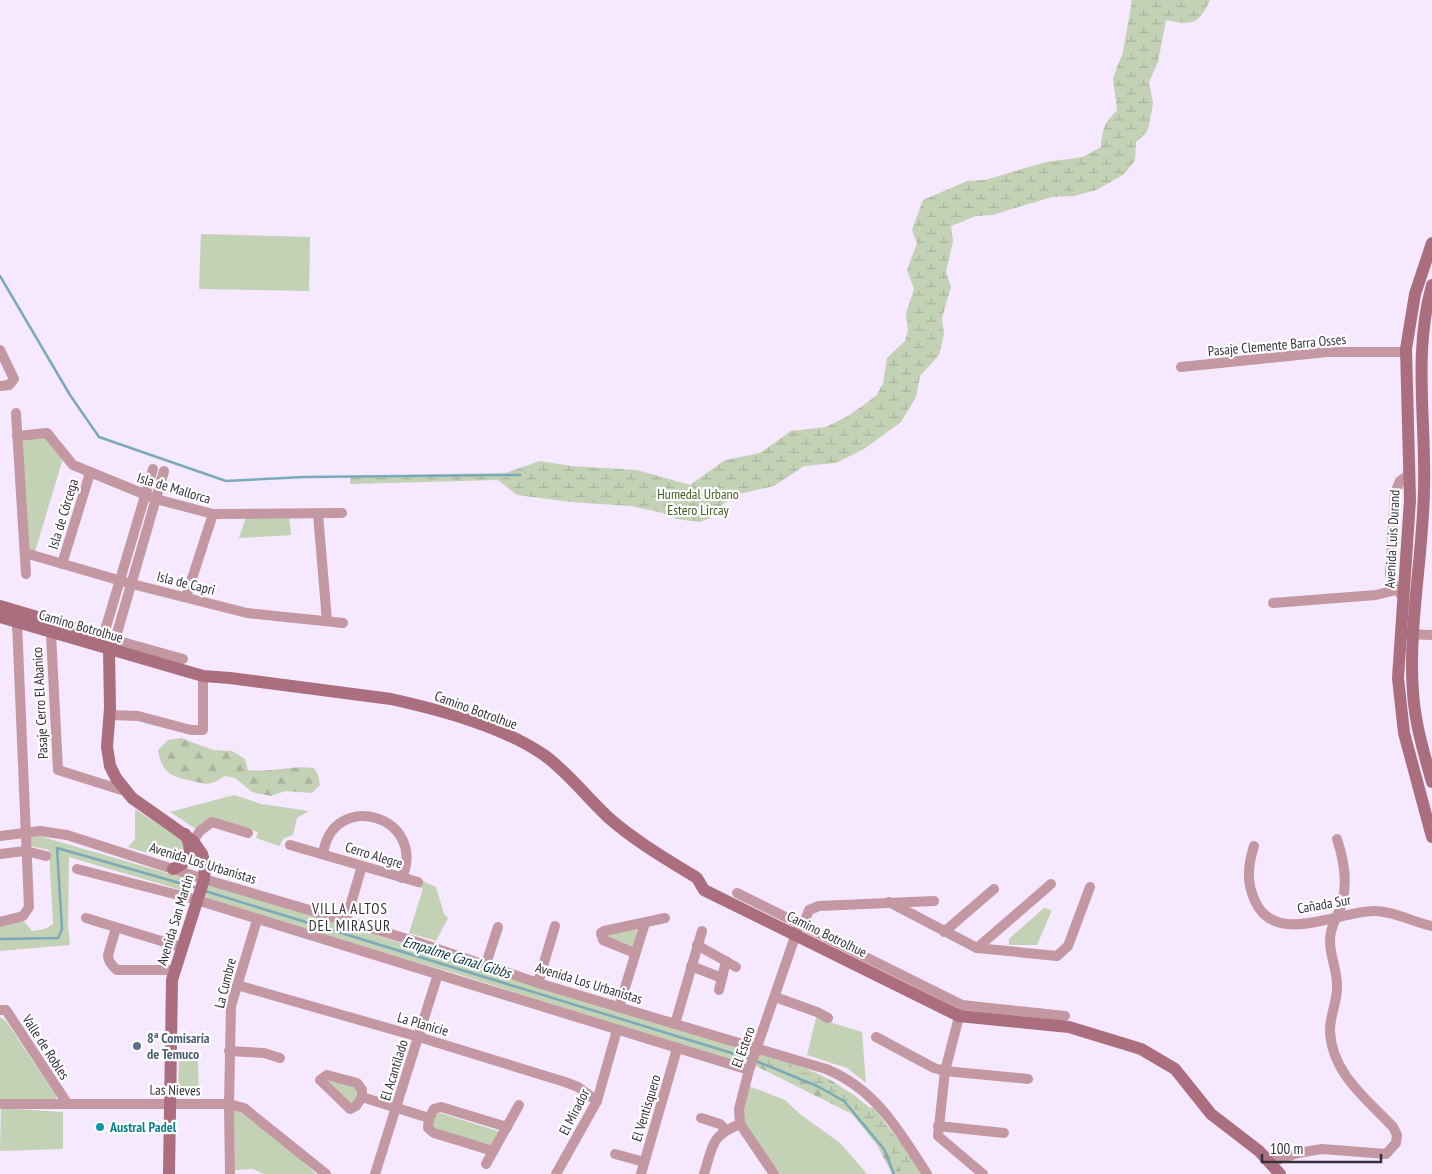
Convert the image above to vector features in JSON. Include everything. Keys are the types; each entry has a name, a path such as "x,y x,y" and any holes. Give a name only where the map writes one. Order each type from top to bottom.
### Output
{"street":[{"name":"Avenida Luis Durand","path":"1432,243 1415,294 1406,352 1410,474 1400,594 1398,678 1402,719 1432,837"},
{"name":"Avenida Luis Durand","path":"1432,285 1423,324 1426,362 1424,489 1419,586 1414,635 1414,704 1418,730 1432,782"},
{"path":"0,350 14,379 9,385 0,386"},
{"name":"Pasaje Clemente Barra Osses","path":"1181,367 1327,352 1406,352"},
{"path":"16,413 26,574"},
{"name":"Isla de Mallorca","path":"17,436 47,433 73,465 145,496 213,514 342,514"},
{"path":"153,468 119,581 109,642 110,715 107,755 116,778 125,791 189,837 212,822 248,833"},
{"path":"109,642 132,584 164,471"},
{"name":"Isla de Córcega","path":"62,564 90,473"},
{"path":"1410,474 1419,478 1424,489"},
{"path":"186,597 213,514"},
{"path":"318,514 327,621"},
{"name":"Isla de Capri","path":"25,553 119,581 247,613 343,623"},
{"path":"1273,603 1376,595 1414,595 1419,586"},
{"name":"Camino Botrolhue","path":"0,606 203,676 391,699 421,706 508,736 543,754 574,779 611,820 697,878 704,890 801,928"},
{"name":"Camino Botrolhue","path":"0,617 50,634 109,642 183,659"},
{"path":"0,922 23,916 29,907 24,833 16,623"},
{"path":"1400,633 1432,635"},
{"name":"Pasaje Cerro El Abanico","path":"50,634 58,770 125,791"},
{"path":"110,715 138,716 191,730 203,730 203,676"},
{"path":"322,854 329,835 343,821 356,816 375,817 393,827 404,844 407,858 402,878"},
{"name":"Avenida Los Urbanistas","path":"0,836 48,832 67,835 172,869 203,882 346,920 486,964 538,983 756,1050 826,1069 861,1088 888,1114 927,1174"},
{"name":"Avenida San Martín","path":"172,869 184,863 189,856 189,837"},
{"name":"Avenida San Martín","path":"169,1174 172,980 203,882 204,858 189,837"},
{"path":"1271,1162 1298,1153 1322,1149 1386,1154 1392,1150 1396,1143 1397,1135 1393,1127 1347,1079 1332,1045 1330,1022 1338,985 1330,940 1342,901 1345,880 1343,859 1337,840"},
{"name":"Cerro Alegre","path":"290,845 418,882"},
{"name":"Cañada Sur","path":"1254,846 1249,866 1252,896 1264,915 1274,921 1306,924 1356,912 1380,911 1400,915 1432,926"},
{"path":"0,854 25,851 46,856"},
{"path":"346,920 362,866"},
{"path":"77,869 197,898 257,920 438,974 677,1049 750,1067"},
{"path":"977,948 1051,884"},
{"path":"889,902 977,948 1057,956 1061,955 1068,946 1090,887"},
{"path":"944,932 994,889"},
{"name":"Camino Botrolhue","path":"737,893 961,1011 1069,1027 1140,1049 1175,1069 1211,1114 1271,1162 1280,1174"},
{"path":"889,902 934,901"},
{"name":"El Estero","path":"740,1124 739,1102 750,1067 801,928 814,908 889,902"},
{"path":"86,918 181,947"},
{"path":"635,952 603,940 601,933 665,918"},
{"name":"La Cumbre","path":"230,1174 229,1104 232,1006 257,920"},
{"path":"619,1007 645,923"},
{"path":"538,983 556,926"},
{"path":"486,964 498,927"},
{"path":"116,928 108,960 117,970 174,970"},
{"path":"675,1024 702,930"},
{"path":"697,945 731,964 722,978 719,990"},
{"path":"691,966 722,978"},
{"name":"El Acantilado","path":"375,1174 438,974"},
{"name":"La Planicie","path":"237,985 419,1037 565,1082 578,1087 597,1101"},
{"path":"775,996 828,1018"},
{"name":"Valle de Robles","path":"0,1010 6,1010 67,1103"},
{"path":"961,1011 945,1071 938,1126 940,1140 983,1174"},
{"name":"Camino Botrolhue","path":"961,1011 1065,1016"},
{"name":"El Mirador","path":"556,1174 597,1101 618,1030"},
{"path":"876,1037 934,1068 945,1071 1028,1079"},
{"name":"El Ventisquero","path":"641,1174 677,1049"},
{"path":"230,1051 264,1053 280,1058"},
{"path":"362,1097 429,1118"},
{"name":"Las Nieves","path":"0,1104 229,1104 244,1108 326,1174"},
{"path":"486,1164 519,1105"},
{"path":"493,1151 434,1133 428,1128 429,1118 434,1109 441,1107 507,1127"},
{"path":"701,1118 720,1124 726,1130"},
{"path":"704,1174 715,1138 726,1130 740,1124 771,1173"},
{"path":"938,1126 1004,1133"},
{"path":"615,1154 644,1162"}],"green space":[{"name":"Humedal Urbano Estero Lircay","path":"1132,0 1210,0 1202,14 1194,21 1182,23 1166,20 1158,62 1149,82 1153,103 1149,126 1146,133 1136,142 1135,161 1123,175 1096,190 1074,196 1052,197 992,215 976,216 951,226 953,241 946,272 951,287 942,318 944,334 939,355 920,376 916,397 901,422 864,449 836,463 804,466 774,486 739,494 723,504 710,518 700,522 676,519 663,513 631,506 571,502 517,495 498,480 350,484 350,476 505,473 540,461 571,466 637,470 690,485 725,460 760,453 791,431 826,427 848,416 876,396 883,384 887,358 905,341 908,331 906,313 914,289 907,270 917,243 912,230 923,200 967,181 985,180 1046,162 1083,157 1101,147 1105,127 1109,119 1117,111 1113,78 1123,52"},
{"path":"201,234 310,237 309,291 199,289"},
{"path":"47,433 64,455 34,555 26,553 18,436"},
{"path":"289,515 291,535 239,538 246,517"},
{"path":"181,738 213,750 232,751 245,759 248,770 266,771 298,767 314,768 320,785 312,793 285,791 271,796 252,792 235,778 225,776 207,784 181,778 167,771 161,763 158,750 168,740"},
{"path":"234,795 261,804 309,811 297,818 293,835 284,838 279,846 256,838 258,832 213,818 196,829 170,812"},
{"path":"135,809 185,842 188,850 176,862 128,847 135,839"},
{"path":"39,836 191,880 191,890 188,892 69,857 68,924 70,945 0,951 0,924 22,919 32,931 45,929 53,924 49,850 30,846 26,843 31,837"},
{"path":"419,879 436,887 444,914 448,918 436,941 409,933 423,889 416,886"},
{"path":"210,884 742,1048 746,1052 742,1062 737,1063 457,974 201,897 202,890"},
{"path":"1044,908 1052,910 1037,945 1009,945 1009,939"},
{"path":"634,926 637,930 633,946 602,935"},
{"path":"0,1017 6,1021 57,1097 55,1100 0,1101"},
{"path":"816,1018 862,1032 866,1083 847,1068 807,1055"},
{"path":"762,1054 817,1073 842,1087 864,1107 874,1108 924,1174 892,1174 877,1145 852,1114 754,1065 756,1055"},
{"path":"766,1058 838,1086 862,1101 885,1123 895,1136 904,1149 915,1174 902,1174 892,1151 879,1132 864,1117 828,1092 764,1064"},
{"path":"179,1059 198,1061 199,1097 178,1096"},
{"path":"326,1079 355,1086 359,1092 351,1105"},
{"path":"749,1086 785,1100 800,1114 840,1143 867,1174 780,1174 743,1123 742,1111"},
{"path":"1,1108 63,1112 63,1149 0,1151"},
{"path":"234,1110 246,1115 267,1129 316,1174 264,1174 253,1169 235,1170"},
{"path":"440,1113 498,1131 492,1147 436,1130 432,1123 435,1115"}],"waterway":[{"path":"0,276 70,395 99,437 226,481 304,477 520,475"},
{"name":"Empalme Canal Gibbs","path":"0,939 58,938 62,929 57,848 197,888"},
{"name":"Empalme Canal Gibbs","path":"205,891 751,1059"},
{"name":"Empalme Canal Gibbs","path":"756,1061 817,1086 844,1101 884,1149 894,1174"}],"place":[{"name":"8ª Comisaría de Temuco","path":"137,1046"},
{"name":"Austral Padel","path":"100,1127"}],"district":[{"name":"VILLA ALTOS DEL MIRASUR","path":"350,916"}]}
